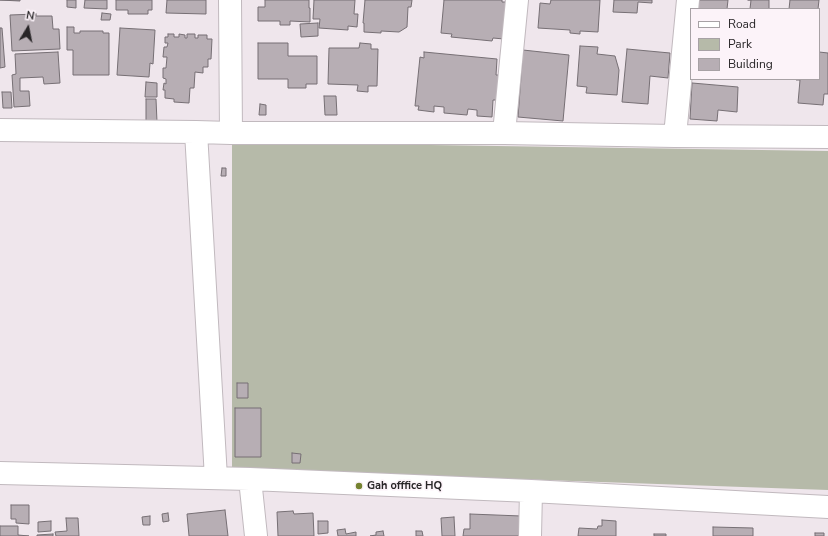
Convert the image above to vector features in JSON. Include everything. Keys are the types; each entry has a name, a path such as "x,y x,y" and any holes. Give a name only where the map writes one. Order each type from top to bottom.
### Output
{"street":[{"path":"230,0 231,133"},
{"path":"504,133 517,0"},
{"path":"675,136 688,0"},
{"path":"0,130 231,133 504,133 828,137"},
{"path":"196,132 216,478"},
{"path":"0,473 250,479 828,506"},
{"path":"250,479 256,536"},
{"path":"530,536 531,491"}],"green space":[{"path":"232,142 828,151 828,490 232,469"}],"building":[{"path":"67,0 76,0 76,8 67,7"},
{"path":"85,0 107,0 107,9 84,8"},
{"path":"116,0 152,0 152,10 148,10 148,14 128,14 128,10 116,10"},
{"path":"167,0 206,0 206,14 166,13"},
{"path":"265,0 309,0 310,22 290,21 290,25 280,25 280,21 258,21 258,7 265,7"},
{"path":"314,0 355,0 354,14 358,14 357,27 348,26 348,30 319,28 320,19 313,19"},
{"path":"365,0 412,0 411,7 408,7 407,27 399,32 364,32 363,23"},
{"path":"444,0 502,0 502,2 507,2 504,39 493,38 492,41 451,37 452,34 441,33"},
{"path":"551,0 600,0 598,32 580,31 580,34 570,33 570,30 538,28 540,3 550,4"},
{"path":"614,0 652,0 652,3 638,2 637,13 613,12"},
{"path":"699,0 728,0 727,8 698,8"},
{"path":"751,0 769,0 769,8 750,8"},
{"path":"790,0 819,0 818,8 789,8"},
{"path":"102,13 111,14 110,20 101,20"},
{"path":"36,14 36,16 52,16 53,29 59,29 60,49 12,51 10,15"},
{"path":"318,23 318,36 301,37 300,24"},
{"path":"67,27 74,27 74,33 80,33 80,31 103,31 103,33 109,33 109,75 73,75 73,50 67,50"},
{"path":"0,28 2,28 5,67 0,68"},
{"path":"120,28 155,30 153,64 150,63 149,77 117,75"},
{"path":"168,34 174,34 174,37 179,37 179,34 185,35 185,38 187,38 187,34 195,34 195,38 198,38 198,35 207,35 207,39 212,39 211,59 208,59 208,67 203,67 203,73 195,72 194,88 190,88 189,103 174,102 174,99 165,98 165,90 163,90 164,83 166,84 166,79 163,78 163,68 166,68 167,57 163,57 164,47 167,47 168,43 165,43 165,37 168,37"},
{"path":"258,43 288,43 288,56 317,56 317,84 306,84 306,88 288,88 288,79 258,79"},
{"path":"360,43 371,44 371,49 378,49 377,86 368,86 368,92 357,91 358,85 328,84 329,48 359,48"},
{"path":"580,46 598,47 597,54 615,56 619,70 617,95 586,93 587,87 577,86"},
{"path":"627,49 670,53 668,78 650,76 648,104 622,102"},
{"path":"523,50 569,55 563,121 518,117"},
{"path":"58,52 60,83 44,84 43,77 20,78 20,91 29,91 30,106 14,107 12,75 16,74 15,54"},
{"path":"424,52 497,59 496,75 499,75 497,100 493,100 492,117 477,116 477,110 468,109 467,115 444,113 444,107 434,106 434,112 418,110 419,106 415,106 420,57 424,58"},
{"path":"820,52 828,53 828,94 824,94 823,105 798,103 800,80 820,80"},
{"path":"146,82 157,83 157,97 145,97"},
{"path":"692,83 738,87 737,112 718,110 717,121 690,119"},
{"path":"2,92 11,92 12,108 3,108"},
{"path":"324,96 336,96 337,115 325,115"},
{"path":"146,99 156,99 157,122 146,122"},
{"path":"260,104 266,105 266,115 259,115"},
{"path":"222,168 226,168 226,176 221,176"},
{"path":"237,383 248,383 248,398 237,398"},
{"path":"235,408 261,408 261,457 235,457"},
{"path":"292,453 301,454 300,463 292,463"},
{"path":"11,505 29,505 29,524 16,523 16,519 11,519"},
{"path":"225,510 228,536 189,536 187,514"},
{"path":"293,511 294,514 313,513 314,536 278,536 277,512"},
{"path":"168,513 169,521 163,522 162,514"},
{"path":"470,514 521,516 521,536 463,536 464,529 470,529"},
{"path":"150,516 150,525 143,525 142,517"},
{"path":"454,517 455,536 442,536 441,518"},
{"path":"66,518 78,518 79,536 56,536 55,532 67,531"},
{"path":"602,520 616,521 616,536 578,536 579,528 597,529 598,526 602,526"},
{"path":"51,521 51,531 38,532 38,522"},
{"path":"318,521 328,521 328,533 318,534"},
{"path":"0,526 18,526 18,535 29,536 0,536"},
{"path":"713,527 753,528 753,536 713,536"},
{"path":"345,529 346,534 356,532 356,536 338,536 337,530"},
{"path":"383,531 384,536 370,536 376,535 376,532"},
{"path":"416,531 422,531 423,536 416,536"},
{"path":"815,533 824,533 824,536 815,536"},
{"path":"53,534 53,536 37,536 37,535"},
{"path":"654,534 666,534 666,536 654,536"}],"place":[{"name":"Gah offfice HQ","path":"359,486"}]}
